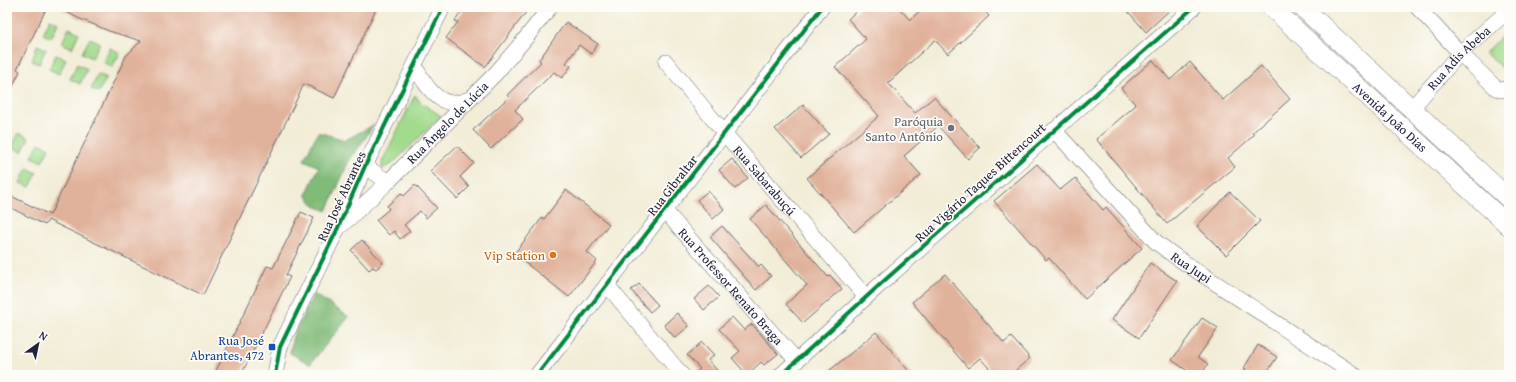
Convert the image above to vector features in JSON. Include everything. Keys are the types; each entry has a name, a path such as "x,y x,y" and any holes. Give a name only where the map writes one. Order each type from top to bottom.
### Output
{"main road":[{"name":"Avenida João Dias","path":"1271,7 1509,226"},
{"name":"Avenida João Dias","path":"1302,7 1509,199"}],"street":[{"name":"Rua José Abrantes","path":"275,375 280,347 337,230 365,166 443,7"},
{"name":"Rua Ângelo de Lúcia","path":"337,230 388,182 470,99 507,60 550,7"},
{"name":"Rua Gibraltar","path":"537,375 822,7"},
{"name":"Rua Vigário Taques Bittencourt","path":"781,375 866,297 1194,7"},
{"path":"1417,7 1460,54 1496,88 1501,90 1509,88"},
{"name":"Rua Adis Abeba","path":"1411,109 1460,54 1509,10"},
{"name":"Rua Sabarabuçú","path":"666,62 725,134 866,297"},
{"path":"415,66 423,80 436,96 454,103 470,99"},
{"name":"Rua Jupi","path":"1054,130 1156,242 1176,257 1355,375"},
{"path":"365,166 388,182"},
{"name":"Rua Professor Renato Braga","path":"665,211 797,361"},
{"path":"608,285 682,375"}],"green space":[{"path":"50,19 58,23 51,38 43,34"},
{"path":"69,28 79,33 72,48 62,43"},
{"path":"1509,29 1509,58 1502,68 1485,53"},
{"path":"90,38 100,43 92,58 82,53"},
{"path":"37,45 46,49 39,64 32,61"},
{"path":"110,48 120,53 112,67 103,62"},
{"path":"56,55 66,59 59,74 49,69"},
{"path":"77,64 87,69 80,84 70,79"},
{"path":"98,74 107,78 98,92 91,89"},
{"path":"415,95 420,102 441,116 392,164 382,169 382,162"},
{"path":"374,125 348,163 327,211 315,206 306,195 319,167 304,160 318,132 345,140"},
{"path":"19,133 29,138 22,152 12,147"},
{"path":"39,143 49,148 42,162 32,157"},
{"path":"27,168 37,173 30,187 20,183"},
{"path":"314,294 349,317 310,364 290,353 293,336"}],"building":[{"path":"7,7 47,7 17,69 20,71 7,98"},
{"path":"57,7 377,7 334,98 304,84 203,295 48,220 45,225 7,206 7,194 50,215 126,56 141,41 109,31"},
{"path":"465,7 530,7 485,67 446,38 458,22 455,21"},
{"path":"861,7 898,7 910,20 924,7 981,7 989,16 948,54 935,40 888,83 915,113 934,97 980,148 968,159 938,126 904,156 921,175 854,232 807,178 879,116 835,67 866,39 848,19"},
{"path":"1124,7 1173,7 1146,32"},
{"path":"566,22 598,44 591,54 579,45 566,63 571,66 562,78 554,72 515,110 523,119 491,149 473,130 509,97 507,95 541,62 539,60"},
{"path":"1153,60 1170,80 1190,62 1223,100 1261,66 1290,99 1252,133 1254,135 1228,158 1235,167 1167,224 1096,139 1136,105 1121,88"},
{"path":"803,105 829,134 801,158 775,129"},
{"path":"457,146 474,163 460,177 469,187 457,199 430,171"},
{"path":"732,159 748,178 735,189 719,170"},
{"path":"1037,164 1060,190 1075,178 1103,210 1106,207 1142,248 1085,299 1049,258 1046,260 994,201"},
{"path":"415,185 437,208 426,218 420,211 404,225 410,231 400,239 394,231 389,235 376,220 389,209 387,206 401,193 404,196"},
{"path":"566,190 609,224 587,252 597,261 569,297 514,254 542,218 544,219"},
{"path":"708,191 724,209 713,219 697,200"},
{"path":"1230,192 1260,221 1226,255 1197,226"},
{"path":"766,205 828,277 830,275 842,289 803,323 786,304 807,285 750,219"},
{"path":"301,212 314,218 286,275 290,277 241,375 214,375 267,266 273,268"},
{"path":"722,226 759,267 761,265 771,276 756,290 710,237"},
{"path":"362,240 383,263 376,269 373,267 369,270 351,250"},
{"path":"1150,263 1177,281 1139,338 1112,320"},
{"path":"945,274 1004,343 1011,337 1030,358 1010,375 995,375 980,358 968,368 912,302"},
{"path":"639,284 658,305 650,312 631,290"},
{"path":"709,286 719,297 704,310 694,299"},
{"path":"677,313 689,326 675,338 664,325"},
{"path":"732,317 744,330 752,324 778,354 764,365 761,362 747,375 732,358 740,351 719,329"},
{"path":"1202,318 1218,328 1198,357 1208,364 1201,375 1193,375 1172,360"},
{"path":"876,332 912,375 824,375 851,353"},
{"path":"702,342 714,355 708,360 721,375 694,375 700,369 687,355"},
{"path":"1258,345 1277,357 1265,375 1242,375 1246,369 1244,368"}],"cycle path":[{"path":"275,375 280,347 337,230 365,166 443,7"},
{"path":"537,375 822,7"},
{"path":"781,375 885,280 1194,7"}],"place":[{"name":"Paróquia Santo Antônio","path":"951,128"},
{"name":"Vip Station","path":"553,255"},
{"name":"Rua José Abrantes, 472","path":"272,347"}]}
